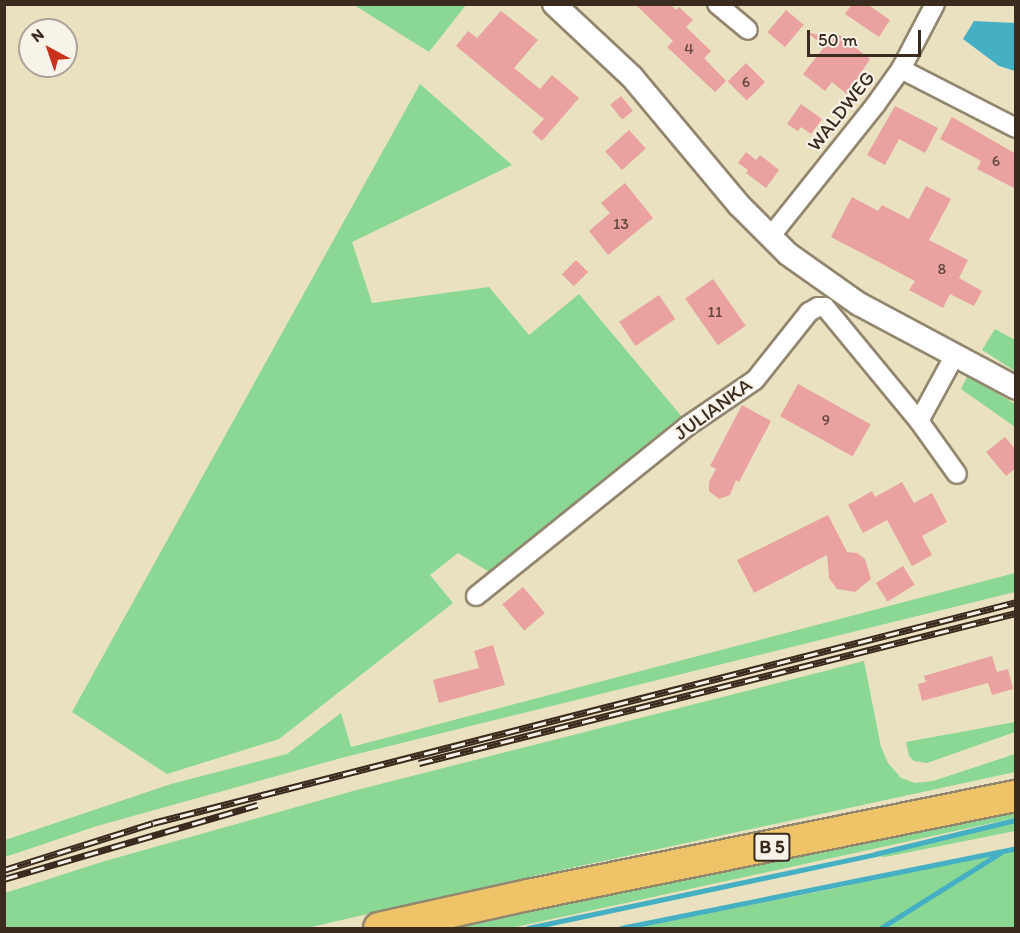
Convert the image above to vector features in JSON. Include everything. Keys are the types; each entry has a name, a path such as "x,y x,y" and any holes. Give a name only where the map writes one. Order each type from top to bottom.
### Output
{"highway":[{"name":"B 5","path":"379,928 528,895 1016,796"}],"street":[{"path":"554,4 632,77 740,205 788,254 831,287 1016,388"},
{"path":"717,4 748,30"},
{"name":"WALDWEG","path":"770,237 876,104 901,69 935,4"},
{"path":"901,69 1016,128"},
{"name":"JULIANKA","path":"476,596 686,427 755,380 809,312 818,307 825,307 919,421 957,474"},
{"path":"919,421 955,355"}],"green space":[{"path":"354,4 466,5 429,52"},
{"path":"420,84 512,165 352,242 372,303 489,287 529,335 579,294 683,418 491,573 458,553 430,575 453,603 279,739 167,774 72,712"},
{"path":"995,329 1015,340 1015,371 982,350"},
{"path":"968,375 1015,404 1015,427 961,389"},
{"path":"1015,573 1015,592 345,757 97,826 5,857 5,840 171,784 287,754 341,713 351,747"},
{"path":"864,661 881,747 888,763 901,778 915,783 933,781 1015,754 1015,772 529,877 307,928 5,928 5,893 105,861 353,791"},
{"path":"1015,722 1015,732 927,763 914,761 909,756 906,742"},
{"path":"1015,806 1015,818 511,928 438,928"},
{"path":"1015,823 1015,831 885,857 876,856"},
{"path":"1015,850 1015,928 885,928 1005,853"},
{"path":"999,853 879,928 628,928 827,890"}],"water":[{"path":"974,21 1015,23 1015,71 999,66 963,39"}],"building":[{"path":"635,4 670,4 676,10 679,7 693,20 686,27 711,51 704,58 726,81 715,92 667,47 673,41"},
{"path":"852,4 867,4 890,20 879,37 845,14"},
{"path":"786,10 804,25 785,47 767,32"},
{"path":"501,11 538,40 514,68 540,89 552,75 579,98 542,141 532,132 544,119 456,46 468,31 477,38"},
{"path":"806,32 835,39 838,34 870,59 858,77 862,80 849,96 832,82 825,91 803,74 825,46"},
{"path":"746,63 765,82 747,100 728,81"},
{"path":"621,96 633,111 622,120 610,105"},
{"path":"801,104 822,119 811,134 801,127 798,131 787,124"},
{"path":"895,106 938,128 925,153 899,139 885,165 867,155"},
{"path":"952,117 1016,154 1016,189 977,169 981,161 940,139"},
{"path":"629,130 646,149 622,170 605,151"},
{"path":"746,152 756,160 760,155 779,170 766,188 746,173 748,170 738,163"},
{"path":"625,183 653,218 608,255 589,231 610,213 601,203"},
{"path":"926,186 951,199 929,240 968,260 959,278 982,291 974,306 950,294 943,308 909,290 915,281 831,237 852,197 878,211 882,205 909,219"},
{"path":"576,260 588,272 574,286 562,274"},
{"path":"713,279 746,326 718,345 685,299"},
{"path":"659,295 675,319 635,346 619,322"},
{"path":"798,384 871,424 853,457 780,416"},
{"path":"742,405 771,421 739,482 736,480 730,495 719,499 709,491 709,482 716,469 710,466"},
{"path":"1005,437 1016,450 1016,468 1006,476 986,452"},
{"path":"902,482 914,503 932,493 947,522 922,536 932,555 912,566 887,520 863,533 848,505 872,491 875,497"},
{"path":"828,515 847,552 857,553 865,559 871,579 855,592 837,589 829,578 827,555 754,593 737,560"},
{"path":"903,566 915,585 888,602 876,583"},
{"path":"523,587 545,613 524,630 502,604"},
{"path":"493,645 505,685 439,703 433,680 479,668 474,651"},
{"path":"992,656 997,672 1008,669 1013,689 992,695 988,683 922,701 918,684 926,682 924,676"}],"waterway":[{"path":"528,928 875,854 1016,820"},
{"path":"621,928 1016,848"},
{"path":"881,928 1000,853"}],"railway":[{"path":"4,870 153,823 1016,602"},
{"path":"419,763 1016,613"},
{"path":"4,879 257,805"}]}
